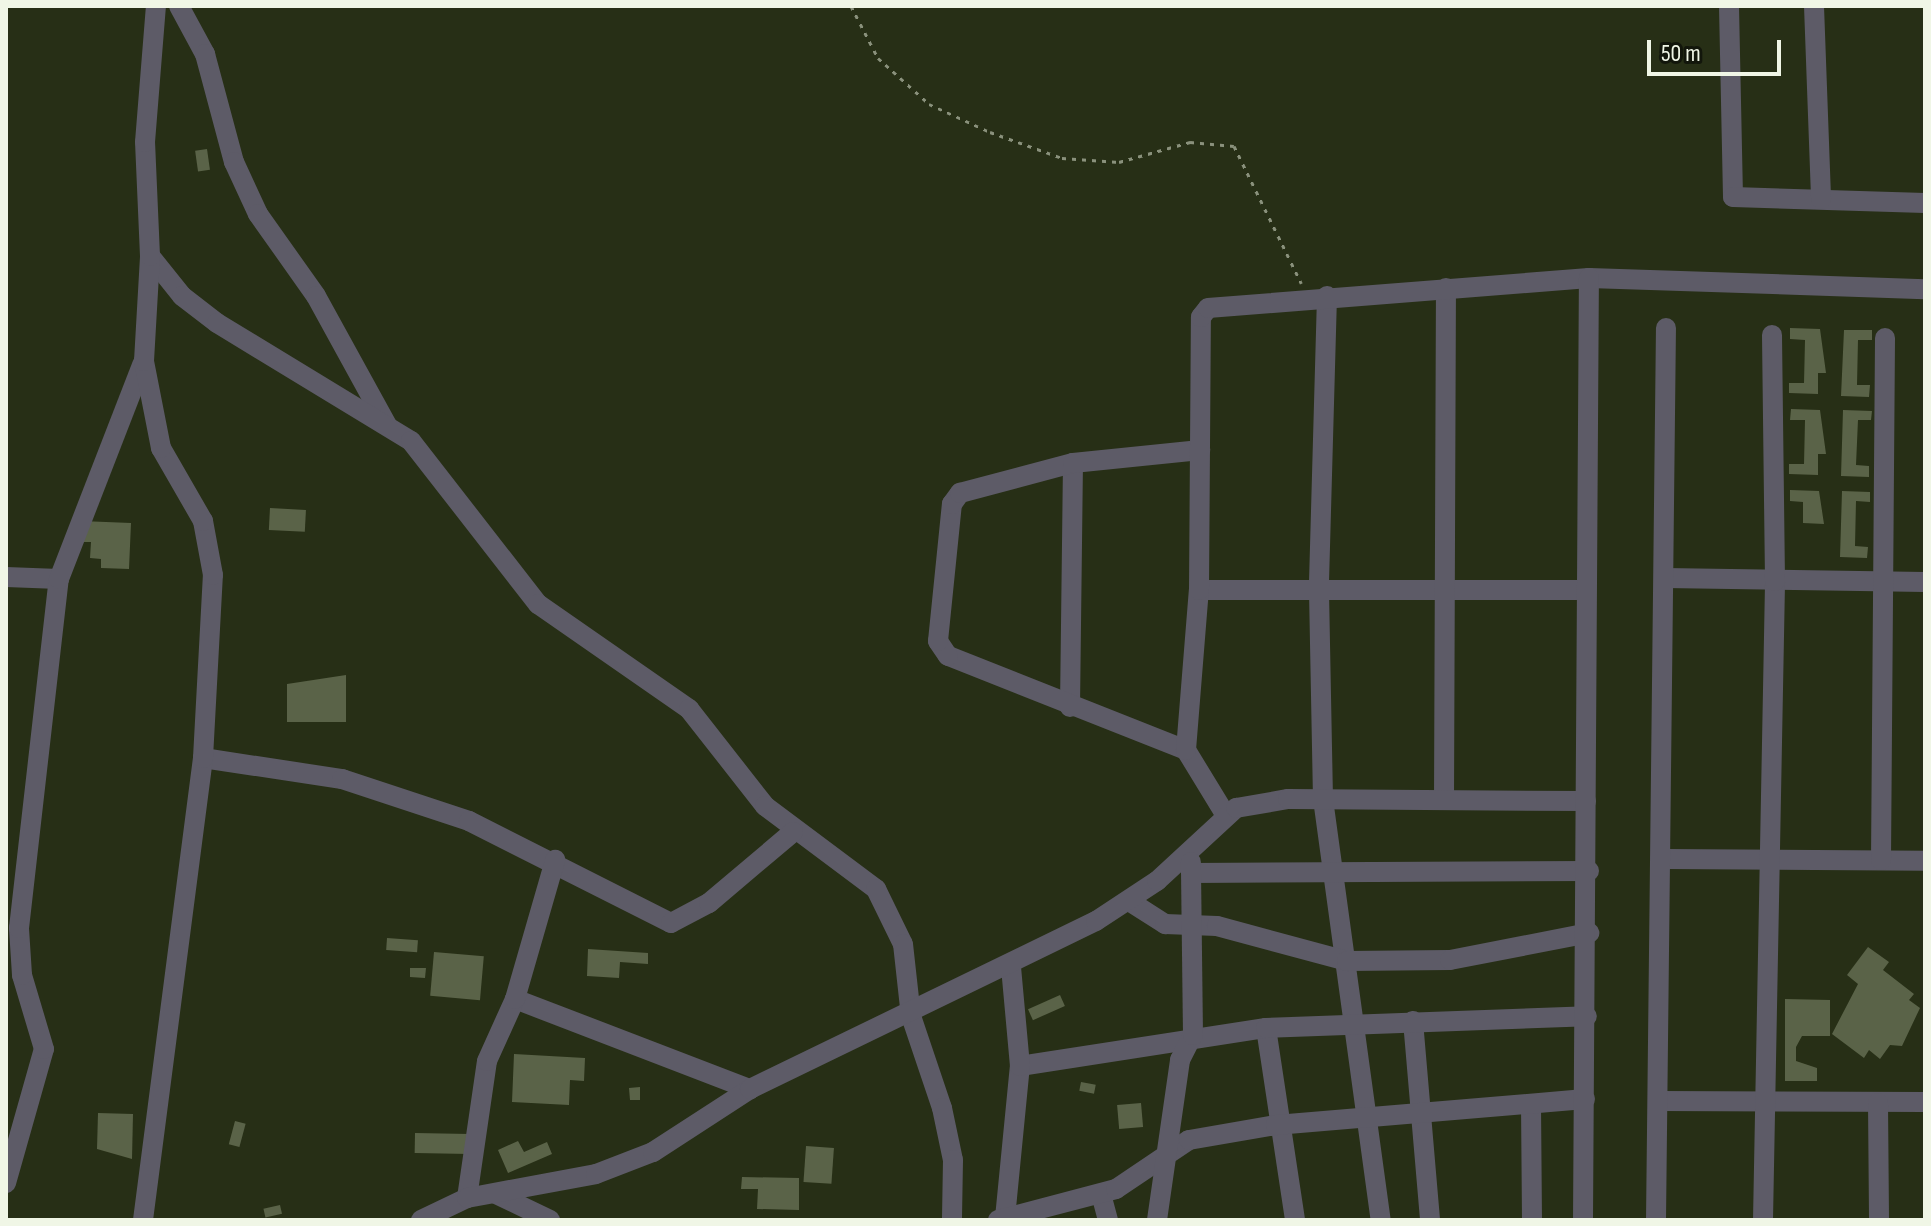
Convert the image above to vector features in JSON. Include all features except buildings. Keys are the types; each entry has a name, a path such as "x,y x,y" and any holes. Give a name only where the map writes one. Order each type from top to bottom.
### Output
{"street":[{"path":"143,1220 203,758 213,575 203,521 161,448 144,361 150,256 145,142 156,6"},
{"path":"179,6 205,54 234,162 258,214 316,296 387,425"},
{"path":"1729,6 1732,195 1925,203"},
{"path":"1814,6 1821,199"},
{"path":"150,256 182,296 217,323 387,425 433,463 515,581 574,634 689,709 793,832 876,889 911,971 911,1016 953,1160 952,1220"},
{"path":"1583,1220 1589,933 1585,590 1589,278"},
{"path":"1225,814 1186,750 1199,590 1204,312 1317,297 1589,278 1925,289"},
{"path":"1444,800 1446,288"},
{"path":"1317,297 1323,799 1336,868 1381,1220"},
{"path":"1656,1220 1665,859 1666,328"},
{"path":"1763,1220 1766,858 1775,581 1772,335"},
{"path":"1881,860 1885,338"},
{"path":"6,1183 44,1049 22,975 19,928 59,579 144,361"},
{"path":"1186,750 1070,707 948,656 938,641 956,497 1073,463 1200,450"},
{"path":"1070,707 1073,463"},
{"path":"6,577 59,579"},
{"path":"1665,578 1925,582"},
{"path":"1199,590 1585,590"},
{"path":"203,758 342,779 469,821 555,860 671,923 709,903 793,832"},
{"path":"421,1220 467,1198 625,1165 750,1089 1011,967 1129,901 1225,814 1323,799 1586,801"},
{"path":"1157,1220 1180,1060 1193,1035 1191,846"},
{"path":"1665,859 1925,861"},
{"path":"467,1198 478,1096 515,999 555,860"},
{"path":"1192,873 1336,868 1589,871"},
{"path":"1129,901 1152,919 1192,924 1347,961 1450,960 1589,933"},
{"path":"1011,967 1020,1066 1002,1219 1101,1194 1139,1179 1167,1154 1189,1140 1276,1125 1585,1099"},
{"path":"515,999 750,1089"},
{"path":"1020,1066 1193,1035 1266,1028 1354,1022 1587,1016"},
{"path":"1413,1021 1426,1111 1430,1220"},
{"path":"1266,1028 1276,1125 1295,1220"},
{"path":"1660,1101 1766,1106 1925,1102"},
{"path":"1878,1103 1879,1220"},
{"path":"1531,1105 1532,1220"},
{"path":"496,1194 550,1220"},
{"path":"1101,1194 1108,1220"}],"path":[{"path":"851,6 878,58 929,104 990,132 1062,158 1119,162 1190,142 1234,146 1317,297"}]}
